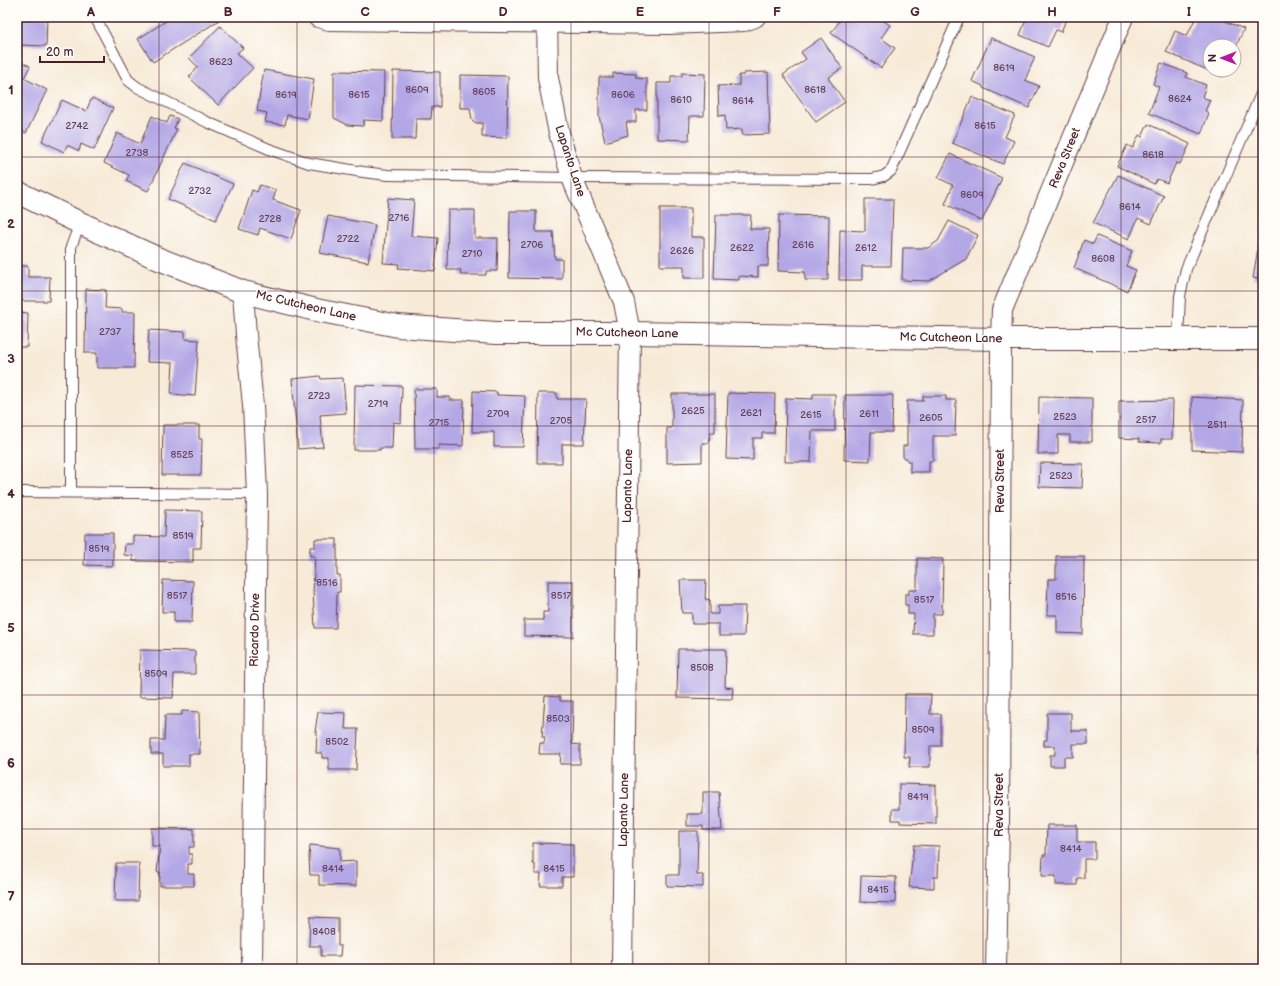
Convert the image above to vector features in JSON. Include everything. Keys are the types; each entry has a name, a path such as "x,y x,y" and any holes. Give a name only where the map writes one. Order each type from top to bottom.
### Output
{"street":[{"path":"318,17 329,20 669,21 744,21 755,17"},
{"name":"Reva Street","path":"996,969 999,831 1002,310 1122,17"},
{"name":"Lapanto Lane","path":"547,20 548,78 559,133 572,178 624,302 630,333 622,969"},
{"name":"Mc Cutcheon Lane","path":"17,192 159,259 243,292 316,310 398,326 496,333 630,333 1001,339 1263,339"},
{"name":"Ricardo Drive","path":"243,292 253,405 257,494 252,969"}],"lane":[{"path":"95,17 128,80 137,87 207,122 269,149 309,163 388,175 572,178 872,179 884,176 891,171 959,17"},
{"path":"1178,340 1180,296 1186,269 1263,89"},
{"path":"71,492 71,247 80,223"},
{"path":"17,492 257,494"}],"building":[{"path":"17,17 47,17 46,46 17,45"},
{"path":"167,17 215,17 218,21 153,62 138,39 169,19"},
{"path":"837,17 883,17 881,19 890,25 881,38 895,48 881,68 831,33 839,22 836,19"},
{"path":"1027,17 1067,17 1061,32 1056,30 1048,47 1020,35"},
{"path":"1196,17 1216,17 1244,29 1240,38 1202,38 1202,68 1166,52 1175,31 1187,36"},
{"path":"220,26 243,48 237,53 253,68 218,105 189,77 198,67 189,58"},
{"path":"821,38 842,68 828,78 845,102 816,122 783,75 806,59 801,52"},
{"path":"991,38 1035,57 1025,80 1039,86 1029,108 983,88 983,86 972,81"},
{"path":"17,60 30,66 24,78 47,90 26,133 17,129"},
{"path":"1161,63 1187,73 1186,77 1206,85 1202,97 1210,100 1205,111 1209,113 1201,134 1149,113 1159,87 1153,84"},
{"path":"264,70 314,79 308,119 287,115 285,125 265,122 267,113 257,111"},
{"path":"334,71 384,72 383,121 364,120 363,126 348,125 334,118"},
{"path":"393,71 440,72 440,107 432,107 431,119 416,119 415,139 392,139"},
{"path":"768,72 770,134 742,135 742,129 726,130 725,115 719,116 718,86 739,85 739,75 744,75 744,73"},
{"path":"613,73 636,74 636,78 647,79 647,110 636,110 636,122 626,122 628,135 605,142 599,116 599,77 613,77"},
{"path":"682,73 705,74 704,116 690,116 689,140 657,139 657,83 671,83 671,76 682,76"},
{"path":"460,75 508,76 507,138 482,137 482,123 476,123 472,120 470,108 460,108"},
{"path":"972,97 1015,115 1005,137 1014,141 1003,164 952,143"},
{"path":"92,98 113,108 94,150 81,144 79,151 67,145 64,152 42,141 62,100 86,111"},
{"path":"152,116 167,123 170,116 178,119 174,128 177,129 148,191 126,181 129,175 104,163 117,133 140,144"},
{"path":"1148,124 1190,144 1180,164 1176,163 1167,183 1157,179 1154,184 1117,166 1127,145 1133,148 1139,135 1142,137"},
{"path":"950,154 1002,178 982,221 945,204 953,185 938,178"},
{"path":"185,163 233,184 216,220 168,199"},
{"path":"1118,175 1164,196 1151,224 1138,218 1129,239 1093,223"},
{"path":"260,185 276,190 273,200 301,210 291,239 260,228 258,235 239,229 252,190 257,192"},
{"path":"388,198 414,200 411,236 438,238 435,271 398,268 399,264 383,263"},
{"path":"865,199 893,199 891,266 862,266 862,280 839,280 840,230 865,231"},
{"path":"660,208 691,208 691,237 704,237 704,278 684,278 684,266 660,266"},
{"path":"448,210 475,210 475,238 498,238 497,271 486,271 486,275 460,275 461,270 447,270"},
{"path":"510,211 536,211 536,232 553,232 555,259 562,259 562,279 509,278"},
{"path":"716,215 751,215 750,229 769,229 768,266 758,266 758,277 739,276 739,280 714,279"},
{"path":"779,215 829,216 828,280 805,280 805,272 778,271"},
{"path":"328,216 375,225 368,262 320,253"},
{"path":"949,221 978,235 966,259 929,281 902,280 903,248 928,248 938,241"},
{"path":"1097,236 1132,251 1126,266 1136,270 1127,291 1074,268 1084,240 1093,244"},
{"path":"1259,242 1263,243 1263,280 1253,278"},
{"path":"17,266 28,266 28,277 50,277 49,301 17,301"},
{"path":"86,289 106,290 105,308 122,309 122,312 135,312 134,368 97,368 97,353 85,353"},
{"path":"17,312 28,313 27,347 19,347 18,358 17,358"},
{"path":"149,330 185,332 185,339 199,340 195,396 171,394 173,363 147,362"},
{"path":"320,376 321,379 343,378 346,413 320,415 323,447 298,449 292,379"},
{"path":"355,385 402,386 401,423 393,422 392,448 380,448 380,450 354,450"},
{"path":"414,389 437,389 437,397 450,397 450,400 464,400 463,446 439,445 439,449 415,449"},
{"path":"473,391 497,392 497,395 525,396 523,447 494,447 494,432 472,432"},
{"path":"538,393 557,393 557,399 586,399 584,444 562,444 562,463 537,463"},
{"path":"728,393 775,394 774,433 762,433 762,438 753,438 753,460 726,459"},
{"path":"672,394 715,394 715,433 710,433 709,443 702,443 702,462 667,463 667,428 672,428"},
{"path":"813,394 835,394 835,431 812,431 811,462 785,462 786,398 813,399"},
{"path":"845,395 893,395 892,432 871,432 870,461 844,460"},
{"path":"923,396 946,396 946,400 956,400 955,436 933,436 933,461 929,461 929,472 910,472 910,461 907,461 907,458 903,458 903,446 907,446 907,401 923,401"},
{"path":"1039,397 1092,398 1092,442 1070,442 1070,435 1058,435 1058,454 1038,454"},
{"path":"1192,397 1243,400 1242,452 1192,450"},
{"path":"1173,400 1172,439 1161,439 1161,443 1139,442 1139,439 1119,438 1119,401"},
{"path":"163,425 199,425 199,439 202,439 201,475 162,475"},
{"path":"1040,463 1083,464 1082,488 1039,487"},
{"path":"165,510 202,511 201,548 193,548 193,562 133,561 133,556 124,555 125,544 133,544 133,536 164,537"},
{"path":"85,533 113,533 113,566 84,565"},
{"path":"315,539 337,539 337,575 340,575 340,592 337,592 336,628 315,628 313,592 315,556 310,556 310,547 315,547"},
{"path":"1056,556 1084,556 1083,634 1057,633 1057,615 1047,615 1048,579 1056,579"},
{"path":"917,558 943,559 942,614 933,614 933,634 913,634 914,614 908,614 908,605 905,605 905,594 909,594 909,590 917,590"},
{"path":"163,580 193,581 192,622 174,622 174,612 162,612"},
{"path":"680,580 706,580 705,599 710,600 710,614 718,614 718,606 745,606 744,636 719,636 719,624 692,624 692,613 682,613"},
{"path":"548,581 573,581 573,637 524,636 524,620 543,620 543,612 548,612"},
{"path":"678,649 726,649 725,687 733,688 732,699 677,698"},
{"path":"140,650 195,651 195,674 174,674 173,698 139,697"},
{"path":"905,694 931,694 930,714 941,714 941,746 930,746 930,767 909,767 910,757 904,757"},
{"path":"545,696 560,697 560,701 573,701 572,744 580,745 580,764 560,764 561,754 539,754 540,743 544,743 545,737 542,737"},
{"path":"182,711 199,712 200,754 189,754 189,766 163,766 163,754 151,754 151,740 164,740 165,715 182,715"},
{"path":"318,712 346,713 345,729 358,729 356,770 329,770 329,758 322,758 322,753 316,753 317,732 315,732"},
{"path":"1047,713 1071,713 1071,731 1088,731 1088,744 1073,744 1073,757 1064,757 1064,766 1050,766 1050,755 1055,755 1055,746 1044,746 1044,740 1047,740"},
{"path":"1260,719 1263,719 1263,754 1259,754"},
{"path":"899,784 936,785 936,824 900,823 900,820 892,820 892,809 899,809"},
{"path":"703,792 719,792 722,830 703,830 703,826 687,826 687,814 703,814"},
{"path":"1047,825 1077,825 1077,842 1095,842 1095,859 1084,859 1084,878 1077,878 1077,885 1056,885 1056,876 1042,876 1043,855 1046,855"},
{"path":"152,828 194,829 194,847 189,847 189,854 192,854 192,864 188,864 188,874 194,874 194,886 160,886 160,872 157,872 160,846 152,846"},
{"path":"679,831 698,831 697,875 703,875 703,887 667,886 667,875 679,875"},
{"path":"533,843 573,844 573,877 562,877 562,886 540,886 541,874 535,874 535,864 533,864"},
{"path":"310,845 340,848 340,862 356,861 356,886 319,885 319,875 310,875"},
{"path":"914,845 939,846 938,877 934,877 934,888 909,887"},
{"path":"116,863 139,863 138,901 115,901"},
{"path":"861,876 896,877 895,903 860,902"},
{"path":"310,917 338,918 338,946 341,946 340,956 321,956 321,946 309,946"}]}
